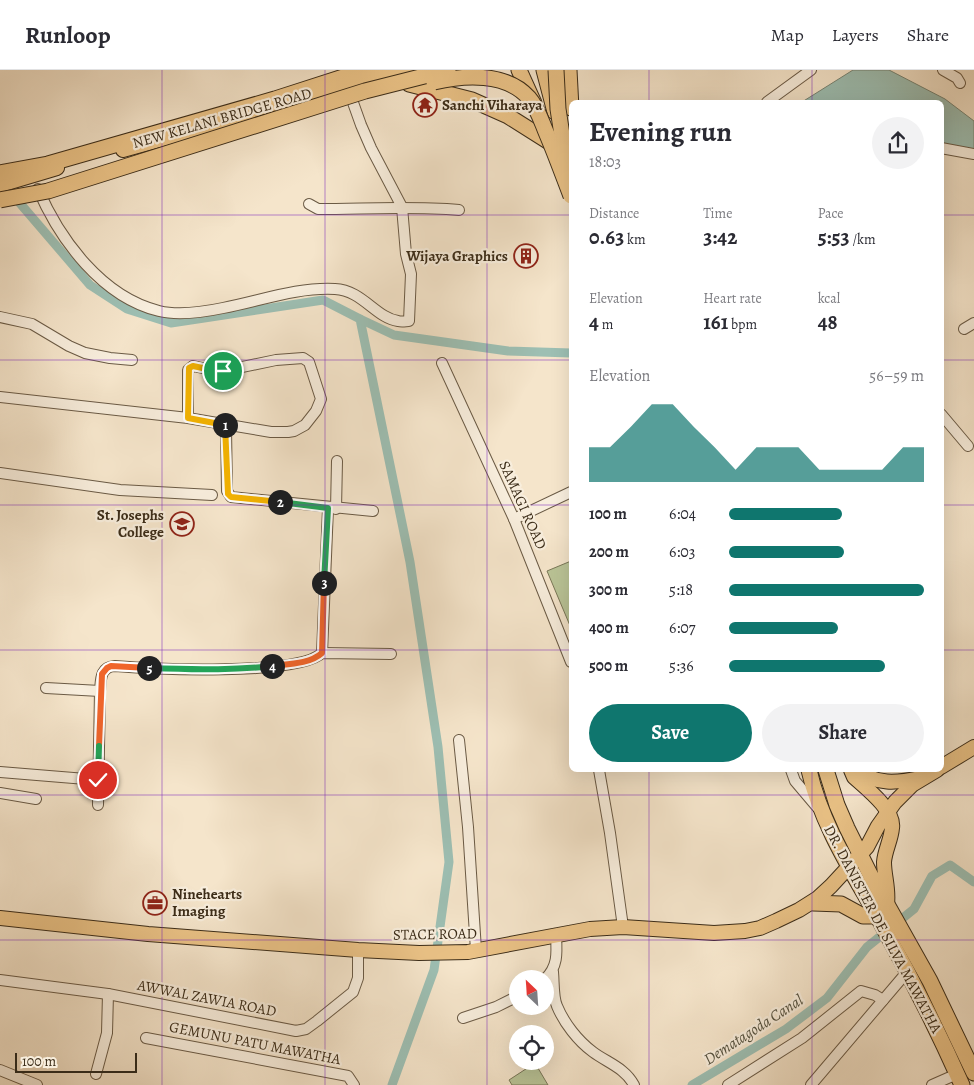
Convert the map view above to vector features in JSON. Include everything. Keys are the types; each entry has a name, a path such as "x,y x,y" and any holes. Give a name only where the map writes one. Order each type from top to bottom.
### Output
{"highway":[{"path":"0,173 48,164 275,99 365,70"},
{"path":"275,99 393,70"},
{"path":"1,195 48,191 386,85 448,70"},
{"path":"519,70 569,180"},
{"path":"569,70 571,100"},
{"path":"579,70 579,100"},
{"path":"546,72 560,125 569,147"},
{"path":"546,72 569,175"},
{"path":"411,77 508,116 554,145"},
{"path":"287,116 387,91 449,79 477,77 499,81 519,90 533,104 569,191"},
{"name":"DR. DANISTER DE SILVA MAWATHA","path":"827,772 837,805 860,854 884,913 894,947 960,1079"},
{"name":"DR. DANISTER DE SILVA MAWATHA","path":"808,774 823,813 848,866 908,941 930,981 974,1073"},
{"path":"812,902 841,904 863,916 884,913"}],"main road":[{"name":"NEW KELANI BRIDGE ROAD","path":"1,195 22,178 411,77 453,70"},
{"name":"NEW KELANI BRIDGE ROAD","path":"1,195 34,190 385,87 411,77"},
{"path":"944,766 974,747"},
{"path":"852,772 854,777 888,810 893,826 884,860 888,888 884,913"},
{"path":"860,772 873,780 887,782 931,773"},
{"name":"STACE ROAD","path":"0,918 148,934 419,953 469,951 590,929 624,927 714,933 745,931 760,928 776,921 812,902 827,890 867,847 888,810 904,793 931,773"}],"street":[{"path":"770,100 811,70"},
{"path":"943,70 957,78 960,83"},
{"path":"34,190 66,241 110,286 142,306 161,312 179,313 222,309 293,292 336,289 348,291 396,321 409,321 411,274 406,254 402,207 371,148 351,97"},
{"path":"944,149 974,154"},
{"path":"309,204 318,209 384,209 402,207 459,210"},
{"path":"0,317 32,324 69,346 85,353 132,360"},
{"path":"964,329 974,324"},
{"path":"0,396 188,418 271,432 294,431 305,425 316,411 320,399 309,362 303,358 287,358 223,371 193,366 188,370 188,418"},
{"name":"SAMAGI ROAD","path":"442,362 514,518 569,657"},
{"path":"944,418 968,446"},
{"path":"224,425 226,428 227,491 231,497 373,511"},
{"path":"322,653 337,461"},
{"path":"0,473 120,490 212,495"},
{"path":"514,518 569,493"},
{"path":"98,805 100,691 102,674 107,668 111,666 203,670 257,668 302,662 316,658 322,653 391,654"},
{"path":"46,688 100,691"},
{"path":"459,740 468,827 469,951"},
{"path":"0,772 98,780"},
{"path":"599,772 624,927"},
{"path":"792,772 795,781 823,813"},
{"path":"0,793 36,799"},
{"path":"551,970 556,960 556,936"},
{"name":"AWWAL ZAWIA ROAD","path":"0,980 108,994 296,1031 306,1029 312,1025 353,992 358,978 358,950"},
{"path":"811,1085 907,972"},
{"path":"728,1085 802,1038 862,991 883,1000"},
{"path":"96,1074 107,1033 108,994"},
{"path":"554,996 556,1005 576,1036 592,1051 623,1070 630,1076 634,1085"},
{"path":"462,1018 496,1007 509,1000"},
{"name":"GEMUNU PATU MAWATHA","path":"146,1038 348,1076 354,1085"},
{"path":"0,1070 37,1085"},
{"path":"932,1085 960,1079"}],"green space":[{"path":"569,562 569,623 547,571"},
{"path":"524,1070 539,1070 548,1085 512,1085 509,1080"}],"water":[{"path":"853,70 889,70 945,99 974,121 974,151 944,144 944,100 805,100"}],"waterway":[{"path":"16,195 18,201 90,285 127,309 171,323 323,300 360,319 410,562 438,747 449,862 434,970 392,1085"},
{"path":"360,319 394,335 508,351 569,353"},
{"name":"Dematagoda Canal","path":"692,1085 786,1029 827,998 867,947 914,909 932,876 950,865 974,882"}],"place":[{"name":"Sanchi Viharaya","path":"425,105"},
{"name":"Wijaya Graphics","path":"526,256"},
{"name":"St. Josephs College","path":"182,524"},
{"name":"Ninehearts Imaging","path":"155,903"}],"route":[{"path":"98,780 100,691 102,674 107,668 115,666 203,670 257,668 302,662 316,658 322,653 328,508 231,497 228,494 225,426 188,418 189,368 193,366 223,371"}]}
